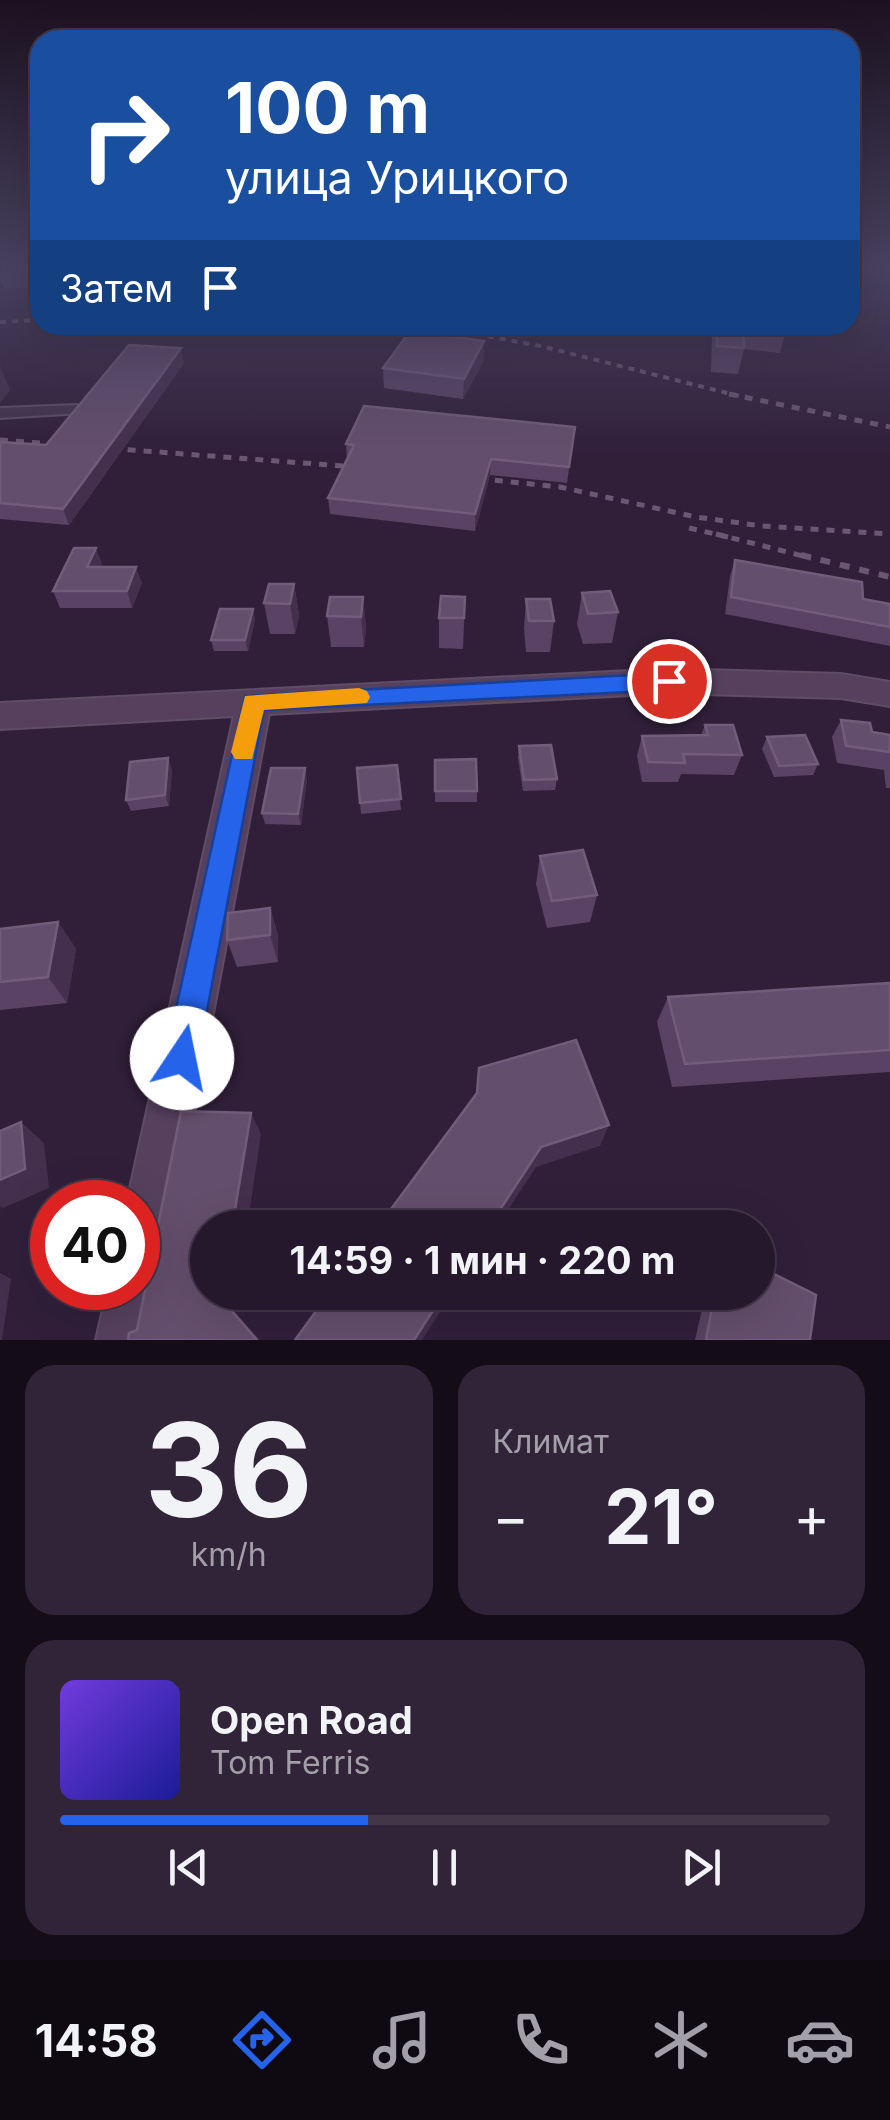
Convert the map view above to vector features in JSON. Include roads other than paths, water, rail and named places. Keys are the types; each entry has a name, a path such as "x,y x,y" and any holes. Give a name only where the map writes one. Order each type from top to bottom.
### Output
{"main road":[{"path":"0,716 669,681 841,686 890,694"},
{"path":"157,1180 254,702"},
{"path":"124,1340 130,1310"}],"street":[{"path":"0,413 76,410"}],"railway":[{"path":"482,335 739,396"},
{"path":"729,394 890,427"},
{"path":"0,440 369,468"},
{"path":"463,477 560,487 696,517 762,526 890,534"},
{"path":"689,528 727,537"},
{"path":"716,534 727,537"},
{"path":"727,537 811,558"},
{"path":"801,555 890,577"}]}
